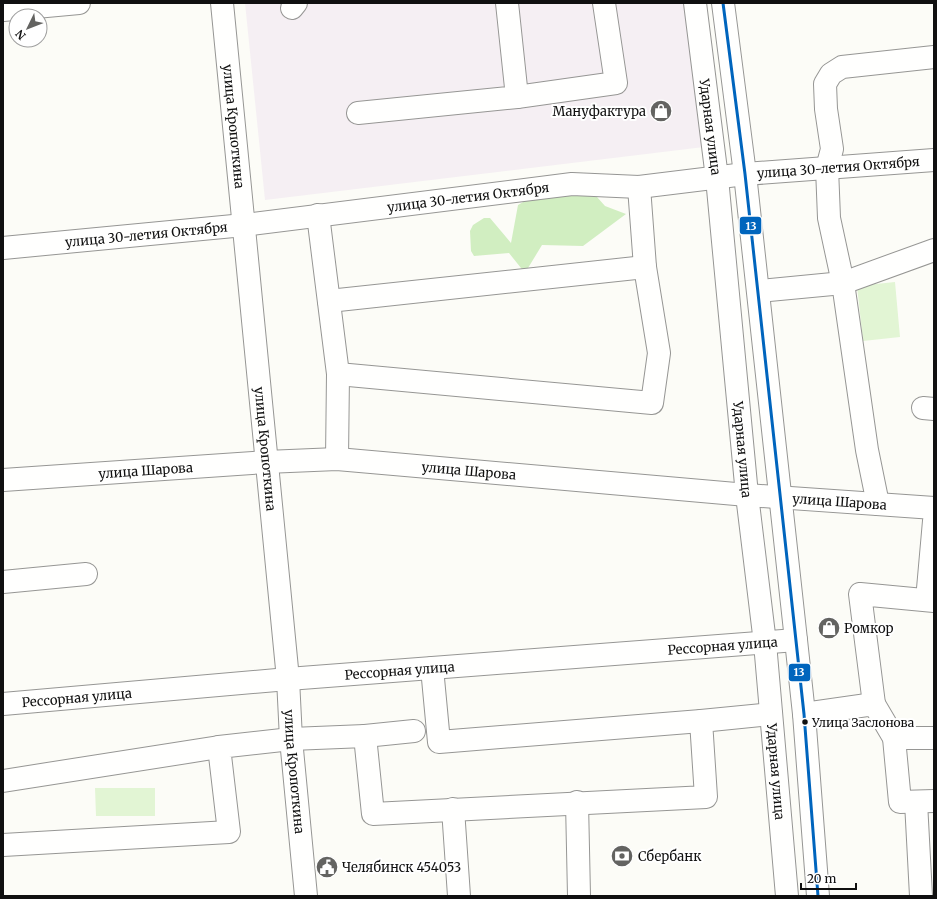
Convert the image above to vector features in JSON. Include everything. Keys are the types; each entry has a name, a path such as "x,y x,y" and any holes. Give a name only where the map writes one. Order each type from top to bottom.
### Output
{"street":[{"path":"3,10 79,3"},
{"name":"улица Кропоткина","path":"222,3 288,679 306,896"},
{"path":"507,3 517,96"},
{"path":"358,113 517,96 616,83 604,3"},
{"name":"Ударная улица","path":"694,3 717,178 747,495 765,643 787,896"},
{"path":"723,3 759,291 804,714 818,896"},
{"path":"878,504 867,450 843,283 829,218 827,168 832,149 826,109 825,84 831,74 842,67 934,57"},
{"name":"улица 30-летия Октября","path":"3,248 244,226 318,215 572,184 640,187 745,174 934,160"},
{"path":"338,374 652,403 659,354 646,267 640,187"},
{"path":"318,215 329,301 323,328 338,374 337,459"},
{"path":"759,291 843,283 934,250"},
{"path":"329,301 646,267"},
{"name":"улица Шарова","path":"3,480 266,462 337,459 747,495 934,508"},
{"path":"921,896 925,802 900,802 894,738 874,704 860,594 930,600 934,521"},
{"path":"3,582 86,574"},
{"name":"Рессорная улица","path":"3,704 288,679 796,640"},
{"path":"432,668 439,742 771,714"},
{"path":"804,714 874,704"},
{"path":"365,736 374,814 577,802 706,797 701,721"},
{"path":"3,781 219,747 292,739 365,736 414,731"},
{"path":"894,738 934,738"},
{"path":"3,845 229,832 219,747"},
{"path":"577,802 579,896"},
{"path":"453,809 459,896"}],"shaded area":[{"path":"245,3 685,3 704,147 265,200"}],"green space":[{"path":"589,188 605,206 626,214 583,246 542,245 525,273 509,253 474,256 471,251 470,231 473,225 484,218 490,218 511,243 518,205 535,195"},
{"path":"895,282 900,337 863,341 857,286"},
{"path":"95,788 155,788 155,816 96,816"}],"transit line":[{"name":"13","path":"723,3 745,174 804,714 818,896"}],"place":[{"name":"Мануфактура","path":"661,111"},
{"name":"Ромкор","path":"829,628"},
{"name":"Улица Заслонова","path":"805,722"},
{"name":"Сбербанк","path":"622,856"},
{"name":"Челябинск 454053","path":"327,867"}]}
